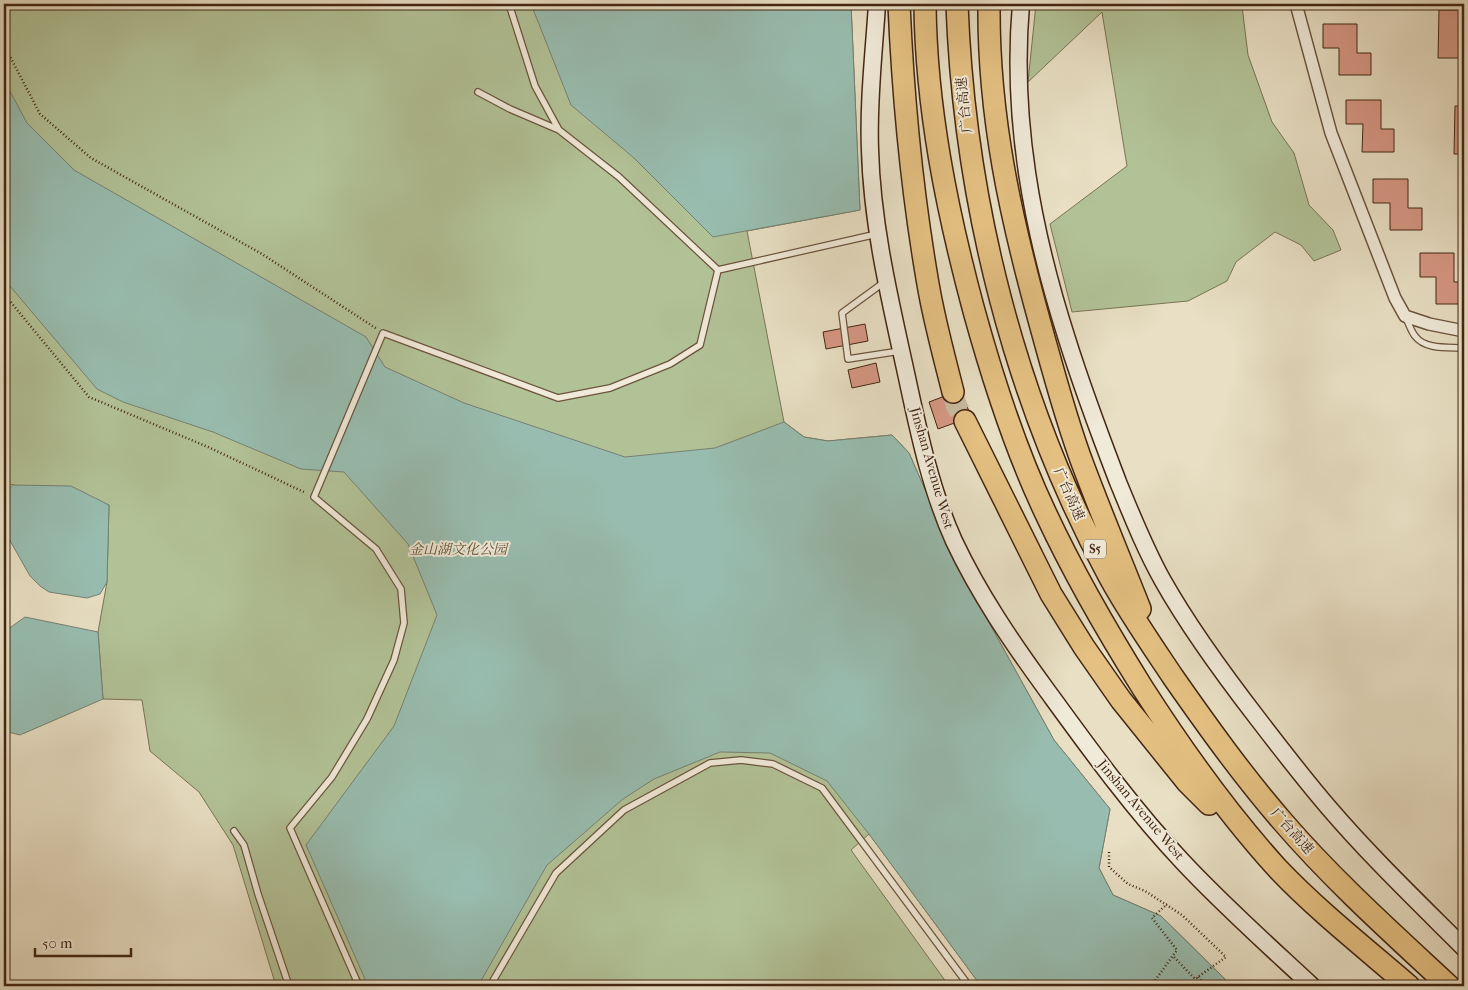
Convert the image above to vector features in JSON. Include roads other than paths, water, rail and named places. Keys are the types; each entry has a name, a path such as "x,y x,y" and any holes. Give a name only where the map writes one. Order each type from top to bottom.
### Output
{"highway":[{"path":"899,4 902,59 920,228 928,285 953,392"},
{"name":"广台高速","path":"925,4 935,123 947,204 963,272 992,375 1045,513 1100,619 1161,717 1204,779 1279,870 1329,917 1409,986"},
{"name":"广台高速","path":"957,4 959,52 970,153 996,277 1026,388 1044,439 1078,516 1110,578 1160,658 1209,729 1242,772 1333,876 1371,915 1449,986"},
{"path":"989,4 989,43 993,97 1001,159 1012,215 1033,300 1064,409 1083,465 1160,658"},
{"path":"965,421 1051,594 1084,647 1121,700 1187,782 1279,870"}],"main road":[{"name":"Jinshan Avenue West","path":"878,4 870,149 874,202 887,280 913,405 938,497 952,538 975,584 1004,631 1118,785 1182,860 1311,986"},
{"path":"1021,4 1018,72 1022,143 1031,200 1042,251 1055,303 1076,366 1107,455 1139,534 1182,614 1220,668 1290,759 1330,808 1386,871 1464,948"}],"street":[{"path":"1296,4 1331,133 1395,298 1406,316 1428,324 1464,331"}],"lane":[{"path":"509,4 535,86 559,130"},
{"path":"478,92 510,109 559,130 619,177 718,270"},
{"path":"718,270 879,234"},
{"path":"359,986 290,828 332,777 367,719 394,660 404,623 401,589 376,549 314,497 383,333 558,398 610,388 670,364 700,345 718,270"},
{"path":"887,280 842,313 848,359 901,350"},
{"path":"1406,316 1416,337 1423,343 1433,346 1464,348"},
{"path":"490,986 556,873 624,810 710,763 741,760 773,764 822,788 969,986"},
{"path":"234,831 244,845 258,894 289,986"}],"water":[{"path":"531,4 851,4 860,210 713,237 634,158 571,105"},
{"path":"4,80 27,123 74,170 366,337 385,367 464,403 625,457 715,448 784,422 804,437 828,441 892,435 909,453 962,574 1054,740 1110,809 1099,868 1113,895 1161,916 1232,986 981,986 869,834 827,781 770,753 720,752 654,779 623,799 547,865 478,986 368,986 306,845 394,726 437,615 408,544 344,472 301,469 213,432 123,402 97,389 4,279"},
{"path":"13,485 71,486 109,505 107,582 100,594 87,598 49,592 30,576 4,530 4,492"},
{"path":"25,617 98,632 103,699 20,735 8,732 4,723 4,632"}],"tunnel":[{"path":"953,392 956,405 965,421"}],"park label":[{"name":"金山湖文化公园","path":"458,549"}]}
